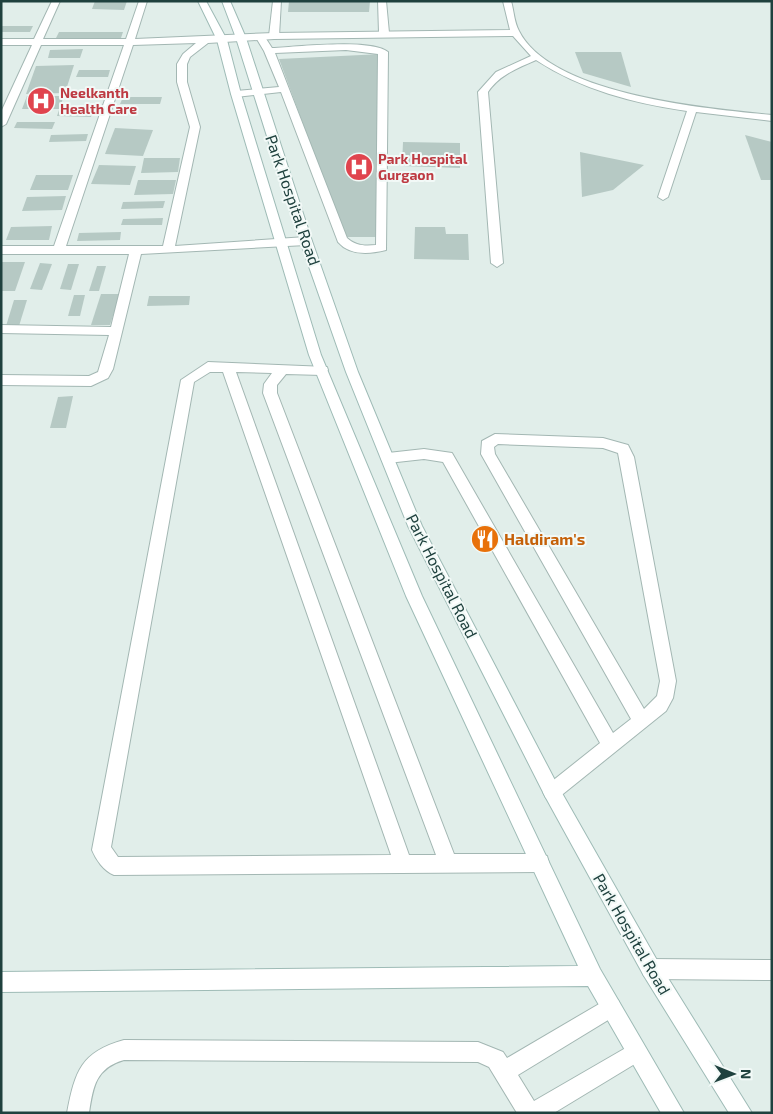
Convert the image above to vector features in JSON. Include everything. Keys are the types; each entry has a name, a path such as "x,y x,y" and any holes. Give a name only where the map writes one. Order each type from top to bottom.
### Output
{"street":[{"path":"3,118 56,1"},
{"path":"59,250 144,1"},
{"name":"Park Hospital Road","path":"202,1 222,40 236,94 322,370 414,596 593,976 673,1113"},
{"name":"Park Hospital Road","path":"226,1 241,38 257,93 306,241 352,372 415,526 552,792 651,969 741,1113"},
{"path":"274,36 277,1"},
{"path":"382,1 384,33"},
{"path":"507,1 515,33 536,57 560,72 584,83 608,91 692,110 772,118"},
{"path":"1,42 129,43 205,41 260,36 384,33 515,33"},
{"path":"260,36 269,51 316,165 342,239 347,246 354,248 382,247 383,52 376,49 334,48 269,51"},
{"path":"168,250 195,127 182,82 182,64 186,56 205,41"},
{"path":"497,263 483,92 488,82 496,74 536,57"},
{"path":"236,94 284,89"},
{"path":"664,197 692,110"},
{"path":"1,250 168,250 306,241"},
{"path":"1,380 91,381 97,379 107,369 136,250"},
{"path":"1,329 115,331"},
{"path":"322,370 208,367 188,380 101,850 114,866 540,863"},
{"path":"228,367 403,864"},
{"path":"283,369 272,384 270,393 448,863"},
{"path":"552,792 660,706 665,698 668,680 627,456 623,449 603,443 495,439 487,444 488,454 641,720"},
{"path":"388,458 424,454 447,456 610,745"},
{"path":"651,969 772,970"},
{"path":"1,982 593,976"},
{"path":"505,1070 611,1007"},
{"path":"78,1113 81,1098 92,1070 104,1057 124,1050 478,1052 496,1058 505,1070 529,1113"},
{"path":"534,1113 636,1052"}],"building":[{"path":"95,1 127,1 124,10 92,9"},
{"path":"289,1 370,1 369,12 288,12"},
{"path":"2,26 33,26 30,32 1,32"},
{"path":"59,32 123,32 121,38 56,38"},
{"path":"83,49 80,58 48,58 50,50"},
{"path":"575,52 621,52 631,87 583,73"},
{"path":"382,54 382,237 345,237 279,59"},
{"path":"74,65 65,93 26,94 36,66"},
{"path":"79,70 110,70 108,77 76,77"},
{"path":"27,96 64,96 59,109 22,109"},
{"path":"123,97 162,97 160,104 120,104"},
{"path":"59,110 93,111 91,117 57,116"},
{"path":"17,122 55,122 52,129 14,128"},
{"path":"115,128 153,130 143,156 105,154"},
{"path":"88,134 86,141 49,142 51,135"},
{"path":"745,135 772,142 772,180 761,180"},
{"path":"403,142 460,143 460,168 402,166"},
{"path":"580,152 644,165 613,190 582,197"},
{"path":"144,158 180,158 178,172 141,173"},
{"path":"99,165 136,166 130,185 91,184"},
{"path":"36,175 73,175 68,190 30,190"},
{"path":"138,180 176,180 173,194 134,195"},
{"path":"66,196 62,210 22,211 27,197"},
{"path":"165,201 163,208 121,209 123,202"},
{"path":"163,218 162,225 121,225 123,219"},
{"path":"52,226 49,240 6,240 11,227"},
{"path":"415,227 445,227 446,234 468,234 469,260 414,259"},
{"path":"121,232 120,240 77,241 79,233"},
{"path":"1,262 25,262 15,291 1,291"},
{"path":"40,263 52,264 42,290 30,289"},
{"path":"68,264 79,264 71,290 60,289"},
{"path":"97,266 106,266 99,291 89,291"},
{"path":"101,294 120,294 110,325 91,325"},
{"path":"74,295 85,295 80,316 68,316"},
{"path":"149,296 190,296 189,305 147,306"},
{"path":"14,300 27,300 19,326 6,326"},
{"path":"73,396 66,428 50,428 58,397"}],"place":[{"name":"Neelkanth Health Care","path":"41,101"},
{"name":"Park Hospital Gurgaon","path":"359,167"},
{"name":"Haldiram's","path":"485,539"}]}
